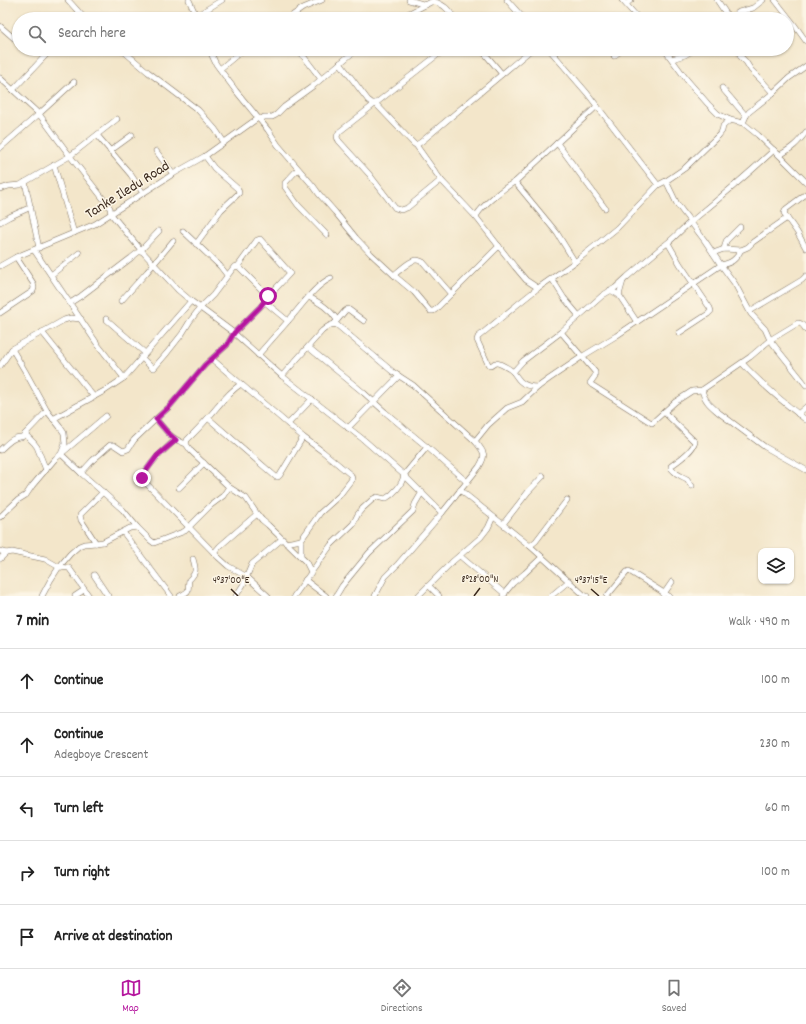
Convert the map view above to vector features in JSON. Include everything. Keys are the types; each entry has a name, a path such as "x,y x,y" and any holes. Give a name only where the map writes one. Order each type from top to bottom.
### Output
{"street":[{"path":"68,0 79,12"},
{"path":"189,0 194,12"},
{"path":"205,12 222,0"},
{"path":"297,12 322,0"},
{"path":"409,0 426,5"},
{"path":"507,0 518,12"},
{"path":"631,0 624,2 632,12"},
{"path":"717,0 725,12"},
{"path":"739,12 753,8 763,0"},
{"path":"775,0 785,12"},
{"path":"412,12 433,1 442,4 451,12"},
{"path":"794,23 806,41"},
{"path":"0,26 12,37"},
{"path":"13,90 45,56"},
{"path":"129,56 198,110 215,129 224,142"},
{"path":"212,56 216,64 236,91 319,194 371,254 414,292 430,311 436,310 499,246"},
{"path":"220,69 236,56"},
{"path":"303,56 321,79"},
{"name":"Tanke Iledu Road","path":"0,266 16,257 95,224 205,156 259,119 276,115 348,56"},
{"path":"436,56 339,132 337,138 369,174 395,208 401,210 407,208 441,180"},
{"path":"487,56 502,74"},
{"path":"416,145 524,56"},
{"path":"555,56 588,93 658,185"},
{"path":"669,56 679,71 698,93 721,116 743,123 780,155 806,181"},
{"path":"672,60 682,56"},
{"path":"740,56 773,93"},
{"path":"340,63 368,100 375,103 416,145 441,180 476,217 518,271 526,280 538,288"},
{"path":"743,123 746,116 755,107 789,78 806,66"},
{"path":"0,79 39,114 108,205 111,214 141,250 178,290 190,301 234,333 282,376 348,428 404,475 442,513"},
{"path":"0,148 74,82"},
{"path":"722,88 746,116"},
{"path":"476,217 480,210 509,185 515,182 597,106"},
{"path":"721,116 724,126"},
{"path":"0,189 20,185 70,156 117,119"},
{"path":"538,387 530,387 526,385 516,377 513,372 497,363 490,366 477,340 478,337 538,288 575,262 617,228 658,185 685,168 696,158 719,135 724,126 730,120"},
{"path":"780,155 798,143 806,132"},
{"path":"97,135 131,176 143,194"},
{"path":"110,151 132,135"},
{"path":"557,143 605,208"},
{"path":"513,372 523,361 561,332 603,295 615,288 668,243 691,221 746,176 774,150"},
{"path":"156,151 174,174"},
{"path":"196,244 221,210 239,193 238,189 214,168 205,156"},
{"path":"54,165 74,233"},
{"path":"298,169 285,183 286,187 298,205 327,235"},
{"path":"666,181 677,204 691,221 735,284 750,312 765,329 770,340 806,385"},
{"path":"25,182 37,249 50,274 82,319 98,345 124,378"},
{"path":"515,182 557,233 575,262"},
{"path":"806,194 786,209 784,213 806,248"},
{"path":"0,222 30,207"},
{"path":"713,253 724,249 741,250 748,247 787,218"},
{"path":"724,249 726,241 740,227"},
{"path":"70,303 141,250 159,231"},
{"path":"183,231 220,266 227,275"},
{"path":"81,473 110,445 114,445 123,451 128,449 134,440 169,407 212,358 227,345 234,333 265,302 268,296 290,273 260,239 257,240 238,266 234,267 213,295 200,308 168,352 154,368 152,368 143,355 106,319"},
{"path":"121,301 173,241"},
{"path":"668,243 711,311 679,332"},
{"path":"475,441 503,410 522,402 538,387 582,356 609,340 693,283 721,265 734,261 741,250"},
{"path":"50,274 79,253"},
{"path":"0,314 33,291 34,288 33,283 16,257"},
{"path":"394,275 414,260 418,260 423,262 451,294"},
{"path":"238,266 268,296"},
{"path":"750,312 806,276"},
{"path":"258,355 318,286 331,278"},
{"path":"552,279 564,298 579,316"},
{"path":"619,295 623,281"},
{"path":"610,290 619,295 636,322"},
{"path":"309,297 328,310 333,315 335,322 370,353 413,385 475,441 484,452 483,460 467,482 398,564 384,577 375,596"},
{"path":"53,419 94,397 124,378 190,301"},
{"path":"265,302 288,321"},
{"path":"282,376 322,331 335,322 345,311 348,309 364,321"},
{"path":"0,366 12,349 64,320 71,318 82,319"},
{"path":"561,332 595,372 590,383 652,423 675,402 692,391 702,390 742,363 770,340 798,323 802,324 806,330"},
{"path":"42,332 94,397"},
{"path":"308,347 428,447 467,482"},
{"path":"12,349 26,371 47,411 64,433 65,444 60,454"},
{"path":"212,358 303,437 351,475 351,482 339,496 320,513 301,540 302,557"},
{"path":"742,363 762,384 806,420"},
{"path":"348,428 399,376"},
{"path":"186,444 187,440 216,408 241,384"},
{"path":"702,390 703,397 710,406 765,447 806,470"},
{"path":"288,424 312,399"},
{"path":"798,414 806,407"},
{"path":"0,450 17,437 22,437 47,411"},
{"path":"664,412 695,442 691,450 671,466 671,468 679,476 687,479 692,486"},
{"path":"0,517 6,510 26,495 60,454 106,416"},
{"path":"208,418 276,477 280,475 303,437"},
{"path":"156,419 176,440 186,444 191,451 229,487 246,498 262,520 302,557 309,566 311,572"},
{"path":"25,434 34,443 46,470"},
{"path":"176,440 157,456 143,475 143,480 188,528 228,566 247,577 268,596"},
{"path":"294,596 331,545 353,524 362,509 377,497 385,500 388,498 400,485 404,475 428,447"},
{"path":"60,454 123,510 137,528 154,543 181,533 188,528 211,505 223,496 229,487"},
{"path":"179,488 204,463"},
{"path":"503,524 528,492 543,476"},
{"path":"460,490 530,546 584,595 587,596"},
{"path":"96,543 81,520 80,515 103,492"},
{"path":"336,596 342,586 369,552 413,511 422,492"},
{"path":"530,546 536,541 568,500"},
{"path":"214,553 257,514"},
{"path":"418,596 442,571 481,537 488,528 493,517"},
{"path":"42,596 59,567 79,546 102,542 130,528 137,528"},
{"path":"123,532 171,596"},
{"path":"236,596 247,577 252,564 282,539"},
{"path":"286,543 301,540"},
{"path":"0,551 45,559 59,567 69,568 88,596"},
{"path":"0,559 6,553"},
{"path":"460,556 504,595 513,583 542,557"},
{"path":"180,596 189,589 189,580 196,570 193,559"},
{"path":"607,596 629,571 665,595 672,582"},
{"path":"94,575 108,596"},
{"path":"305,580 326,596"},
{"path":"551,596 569,581"},
{"path":"429,586 439,596"},
{"path":"75,596 84,590"}],"route":[{"path":"142,478 157,456 176,440 156,419 169,407 205,365 227,345 234,333 265,302 268,296"}]}
